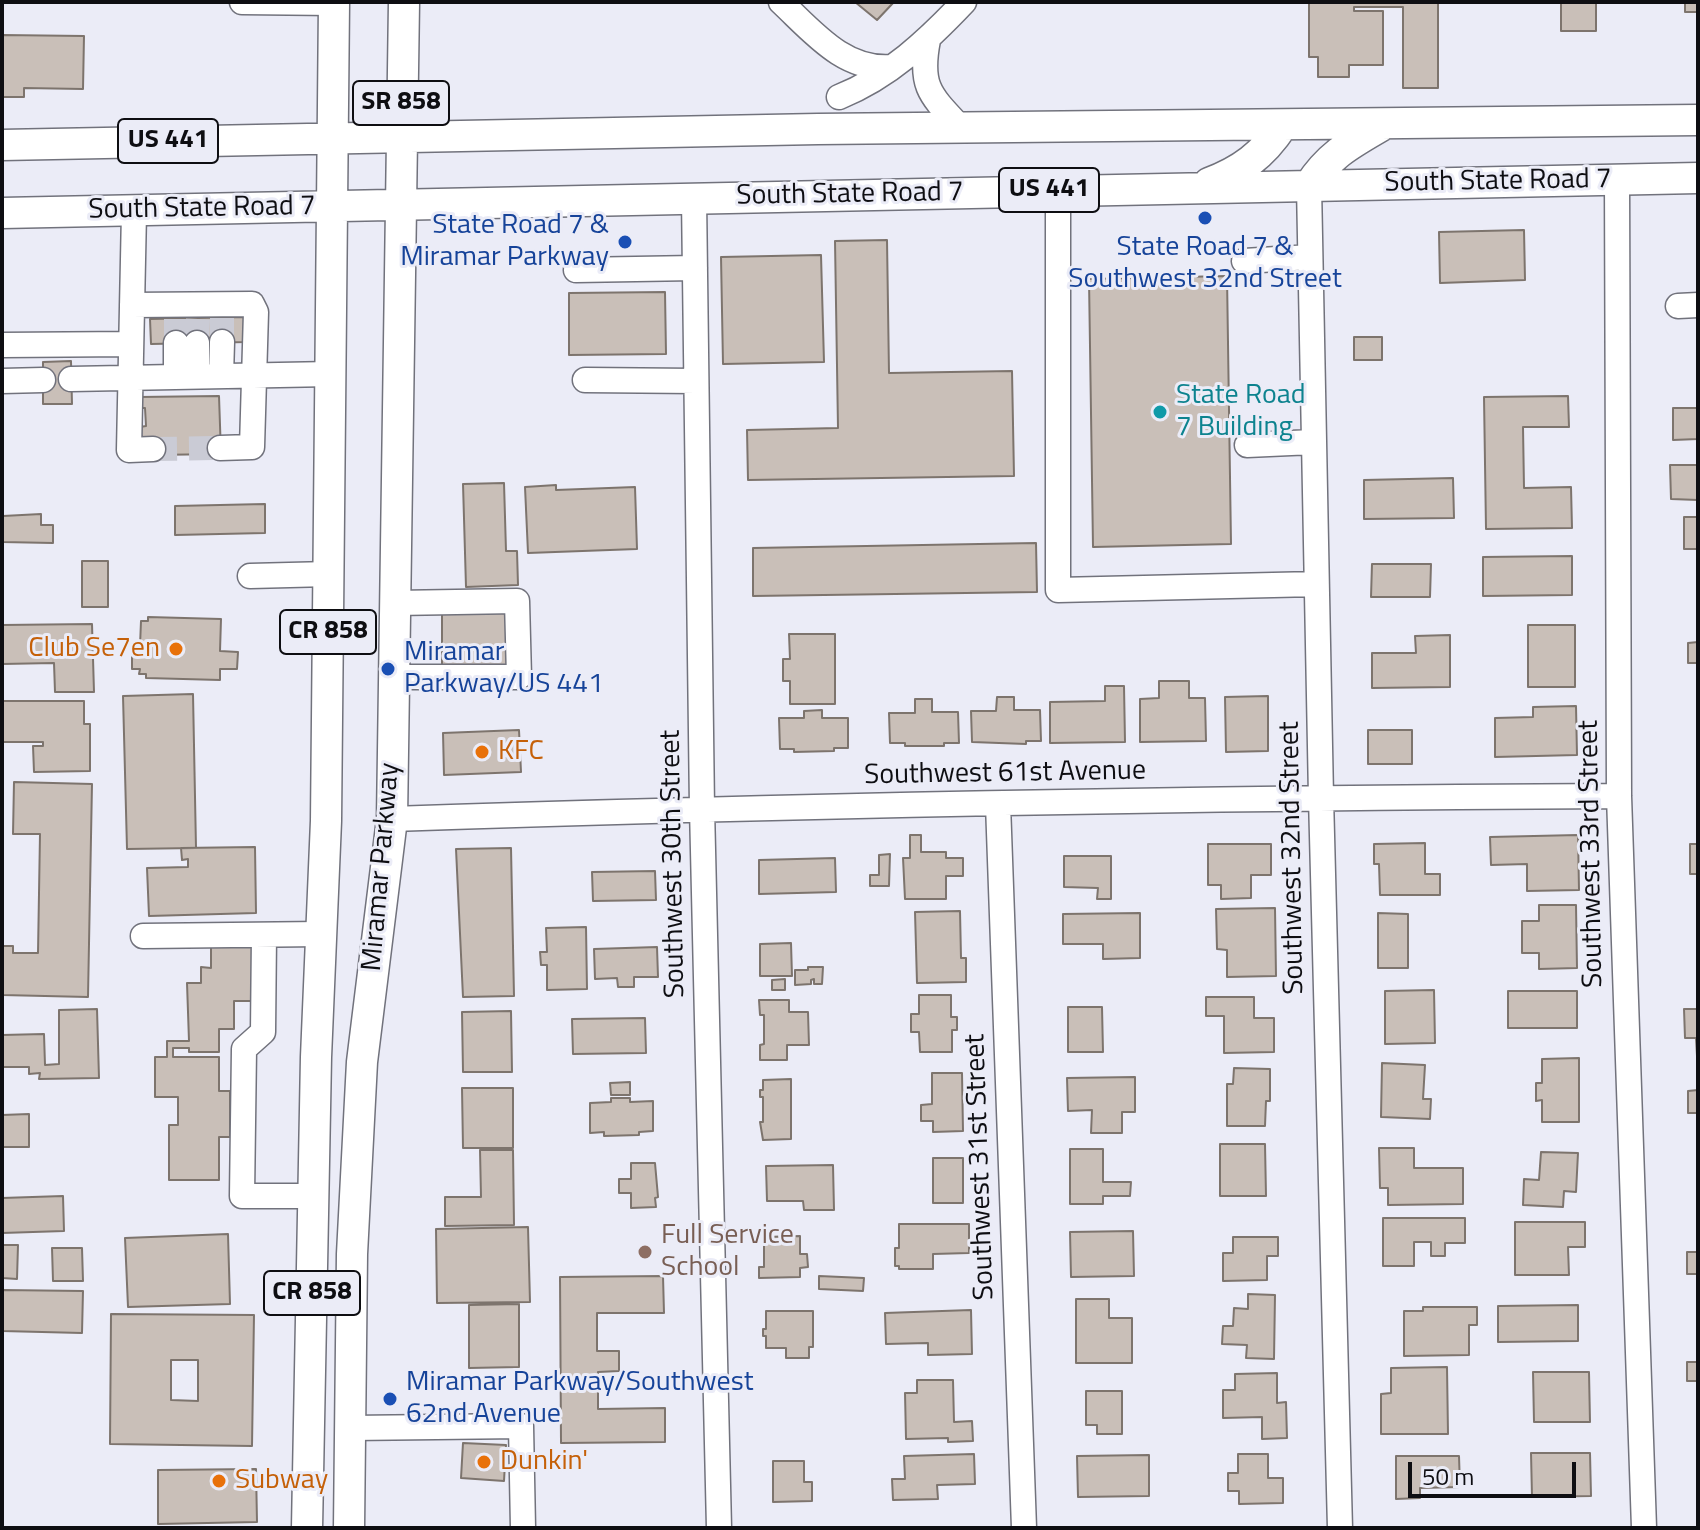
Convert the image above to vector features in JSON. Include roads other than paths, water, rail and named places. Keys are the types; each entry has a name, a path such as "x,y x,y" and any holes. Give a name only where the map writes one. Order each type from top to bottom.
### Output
{"main road":[{"name":"SR 858","path":"333,206 334,2"},
{"name":"SR 858","path":"401,204 404,2"},
{"name":"South State Road 7","path":"2,145 818,129 1698,120"},
{"path":"1309,186 1322,166 1339,151 1383,125"},
{"path":"1196,188 1253,161 1282,126"},
{"name":"South State Road 7","path":"2,213 1698,178"},
{"name":"Miramar Parkway","path":"349,1528 352,1254 362,1062 392,819 401,204"},
{"name":"Miramar Parkway","path":"307,1528 326,821 333,206"}],"street":[{"path":"242,2 334,2"},
{"path":"781,2 834,51 866,66 892,67"},
{"path":"839,97 864,87 928,40 964,2"},
{"path":"928,40 923,65 928,87 960,127"},
{"path":"818,129 839,97 841,74 834,51"},
{"name":"Southwest 33rd Street","path":"1617,179 1619,796 1644,1528"},
{"name":"Southwest 32nd Street","path":"1309,186 1340,1528"},
{"path":"1058,190 1058,590 1316,584"},
{"name":"Southwest 30th Street","path":"694,198 702,808 719,1528"},
{"path":"134,212 129,450 153,449"},
{"path":"1244,261 1310,257"},
{"path":"576,270 695,268"},
{"path":"132,305 199,311 252,304 256,312 252,447 220,448"},
{"path":"198,376 198,343 198,376"},
{"path":"2,345 131,344"},
{"path":"71,379 331,374"},
{"path":"2,381 43,380"},
{"path":"585,380 696,381"},
{"path":"1247,445 1313,442"},
{"path":"250,576 329,574"},
{"path":"394,677 519,677 517,601 395,603"},
{"name":"Southwest 61st Avenue","path":"392,819 702,808 1321,797 1619,796"},
{"name":"Southwest 31st Street","path":"998,804 1024,1528"},
{"path":"143,936 321,934"},
{"path":"264,935 263,1032 244,1049 242,1196 314,1196"},
{"path":"351,1428 521,1426 523,1528"}],"tunnel":[{"path":"222,317 222,342"},
{"path":"176,318 176,343"},
{"path":"197,343 198,318"},
{"path":"153,449 220,448"}],"place":[{"name":"State Road 7 & Southwest 32nd Street","path":"1205,218"},
{"name":"State Road 7 & Miramar Parkway","path":"625,242"},
{"name":"State Road 7 Building","path":"1160,412"},
{"name":"Club Se7en","path":"176,649"},
{"name":"Miramar Parkway/US 441","path":"388,669"},
{"name":"KFC","path":"482,752"},
{"name":"Full Service School","path":"645,1252"},
{"name":"Miramar Parkway/Southwest 62nd Avenue","path":"390,1399"},
{"name":"Dunkin'","path":"484,1462"},
{"name":"Subway","path":"219,1481"}]}
